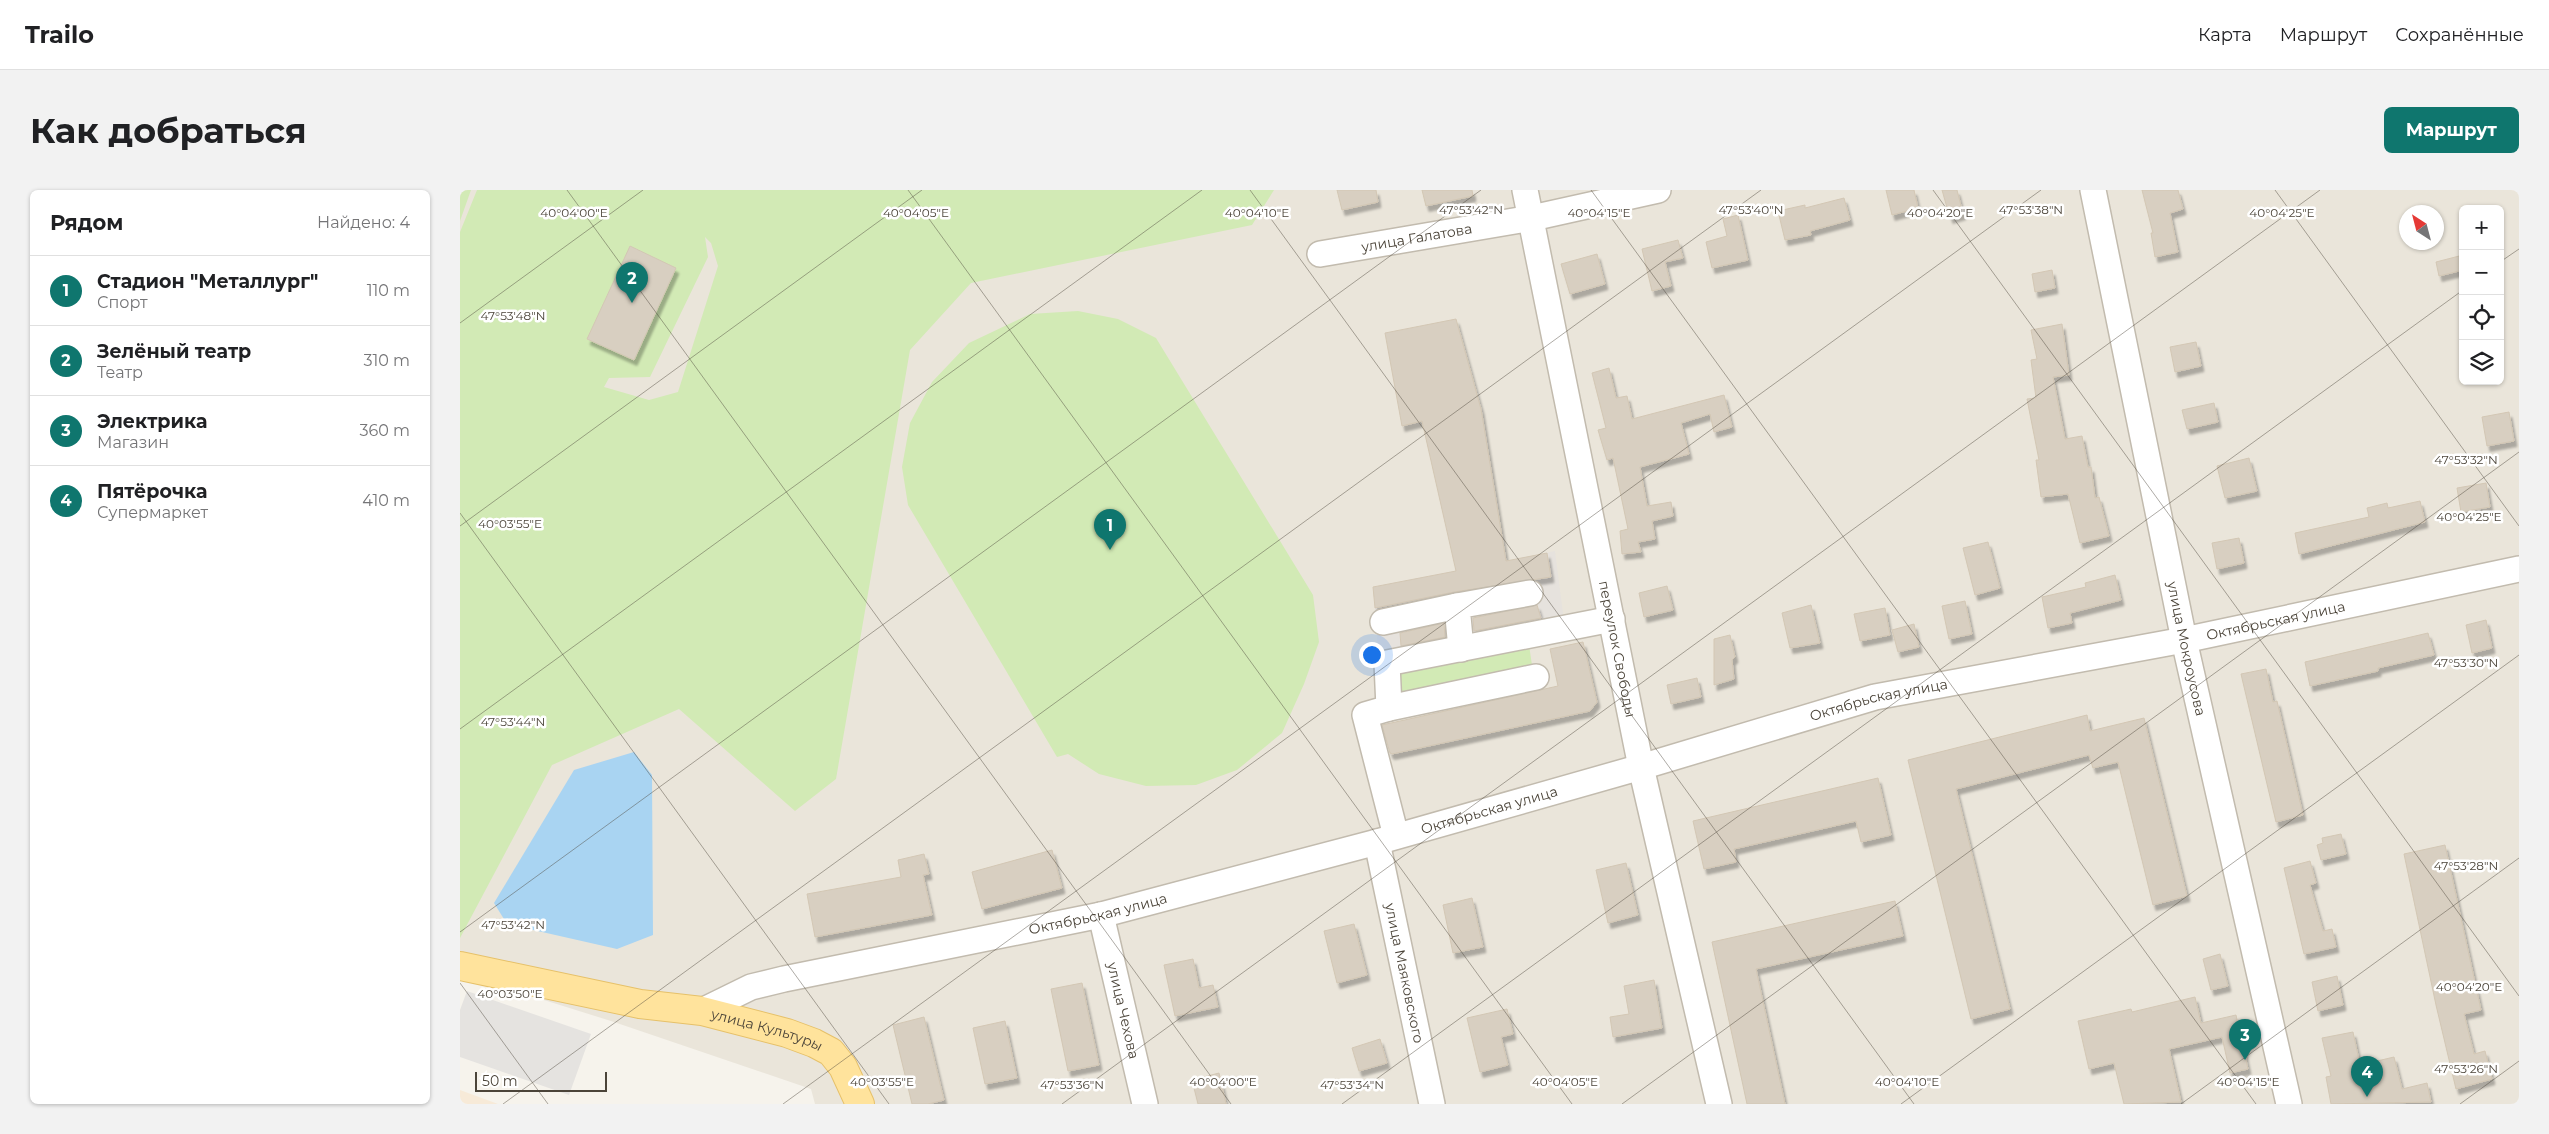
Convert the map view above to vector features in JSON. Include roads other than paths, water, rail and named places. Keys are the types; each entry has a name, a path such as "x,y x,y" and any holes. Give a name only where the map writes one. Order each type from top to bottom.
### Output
{"main road":[{"name":"Октябрьская улица","path":"460,966 640,1004 702,1010"},
{"name":"улица Культуры","path":"702,1010 787,1033 814,1042 831,1052 843,1067 860,1104"}],"street":[{"name":"переулок Свободы","path":"1525,190 1641,767 1719,1104"},
{"name":"улица Галатова","path":"1320,254 1532,218 1658,190"},
{"name":"улица Мокроусова","path":"2092,190 2184,640 2289,1104"},
{"name":"Октябрьская улица","path":"702,1010 751,988 784,978 1101,915 1387,839 1641,767 1875,697 2184,640 2519,569"},
{"path":"1383,622 1530,593"},
{"path":"1457,606 1461,649"},
{"path":"1536,677 1389,708 1387,663 1612,619"},
{"name":"улица Маяковского","path":"1389,708 1365,715 1432,1104"},
{"name":"улица Чехова","path":"1101,915 1141,1103"}],"water":[{"path":"634,752 652,775 653,935 617,949 507,924 494,903 574,770"}],"place":[{"name":"Зелёный театр","path":"632,303"},
{"name":"Стадион \"Металлург\"","path":"1110,550"},
{"name":"Электрика","path":"2245,1060"},
{"name":"Пятёрочка","path":"2367,1097"}]}
